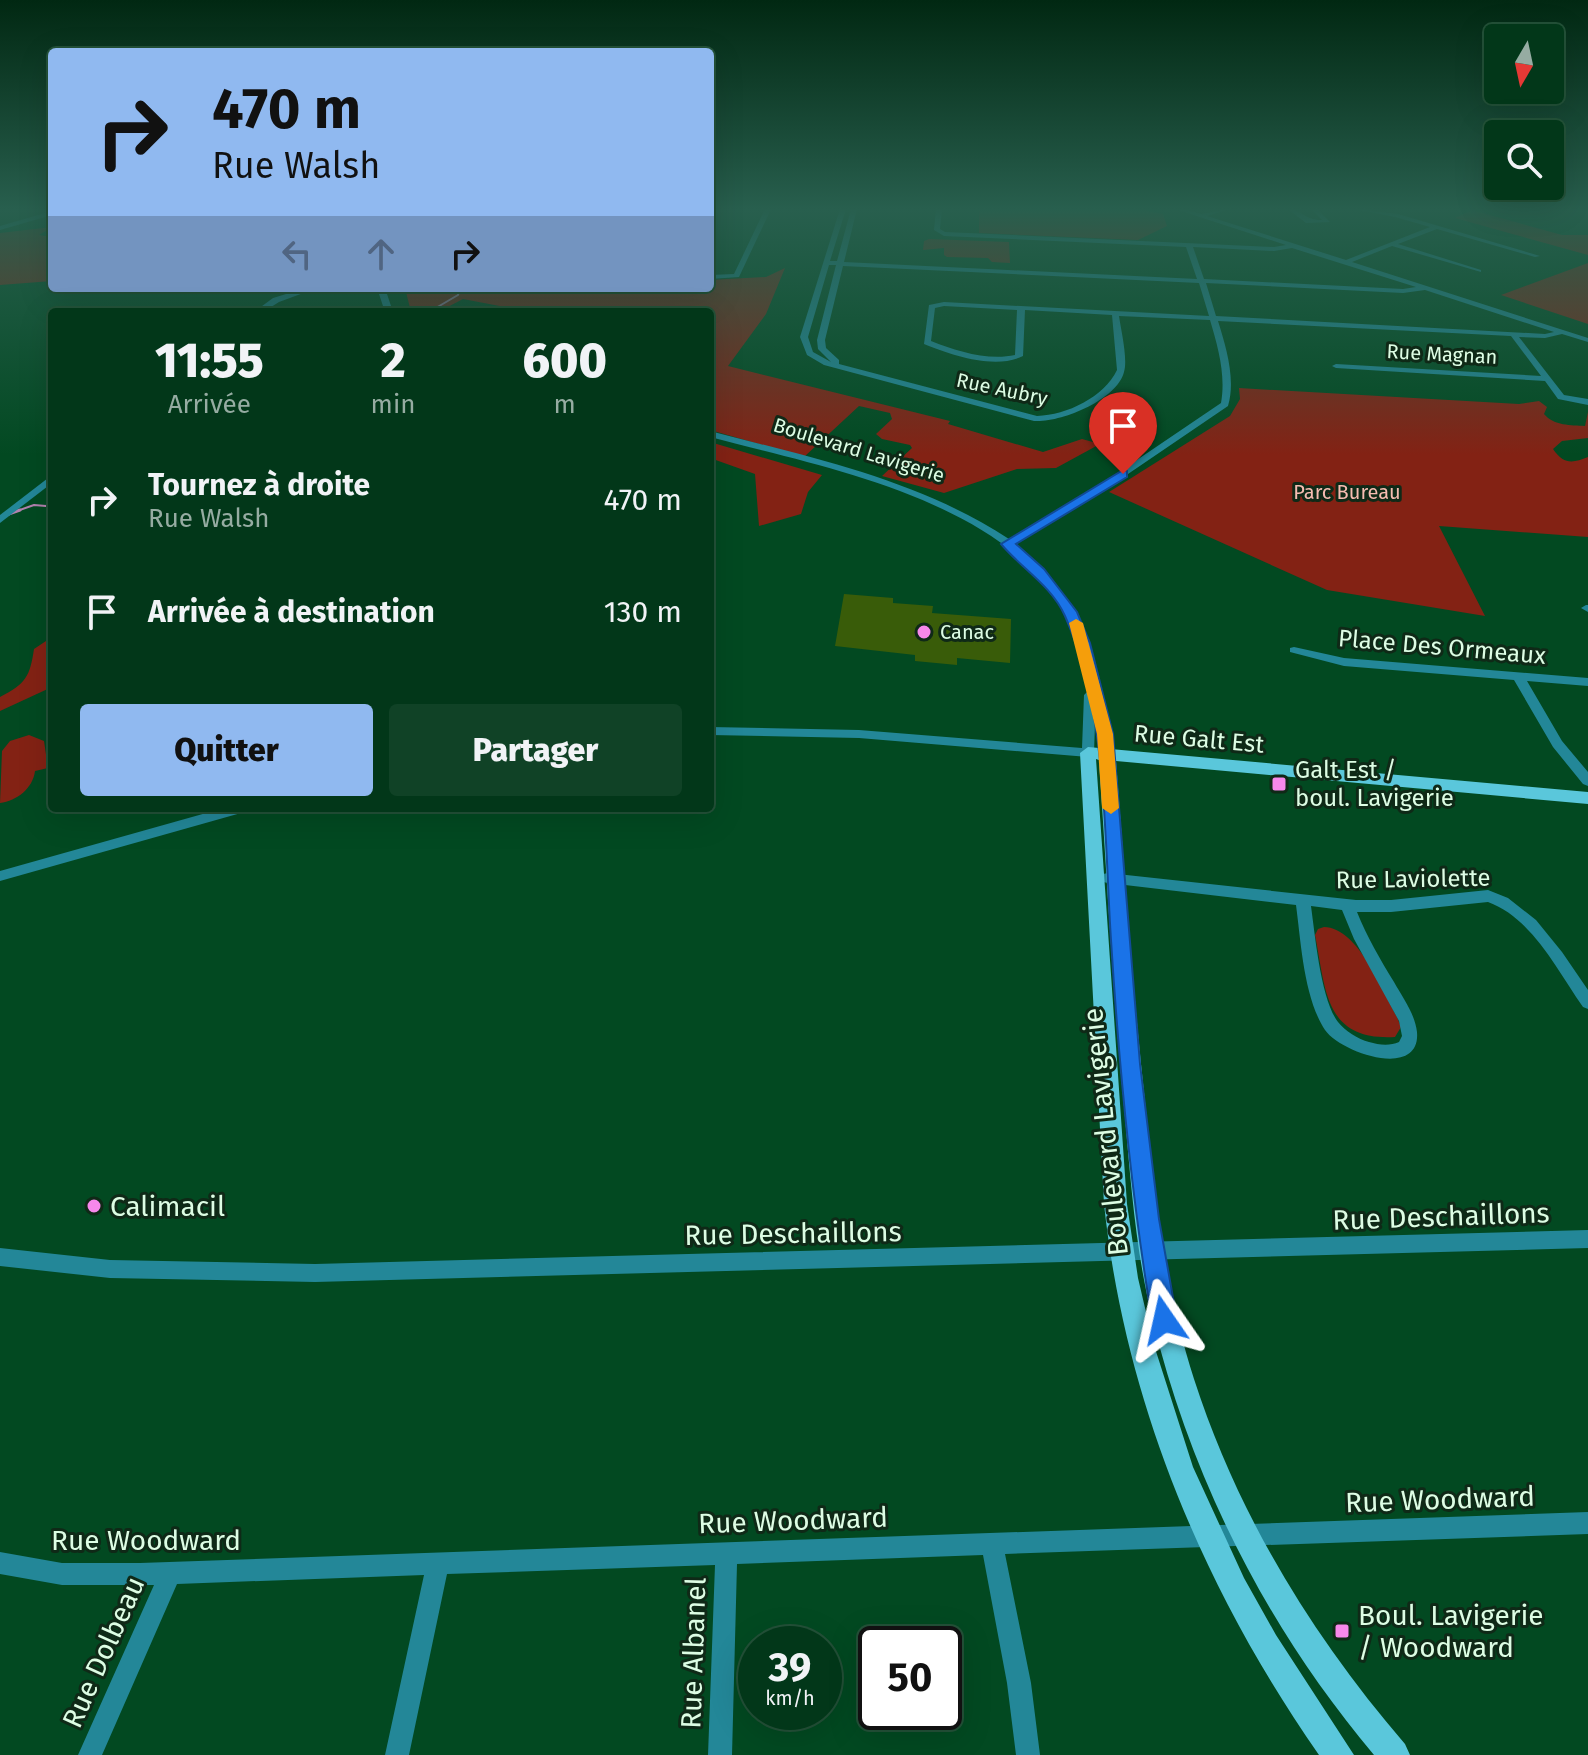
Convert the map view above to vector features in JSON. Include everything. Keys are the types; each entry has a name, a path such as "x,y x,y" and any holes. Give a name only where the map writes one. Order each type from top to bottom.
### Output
{"main road":[{"name":"Rue Galt Est","path":"1098,754 1588,798"},
{"name":"Boulevard Lavigerie","path":"1098,754 1105,877 1112,1153 1122,1253 1148,1368 1208,1536 1227,1578 1276,1664 1338,1755"},
{"name":"Boulevard Lavigerie","path":"1105,877 1151,1252 1164,1320 1180,1377 1244,1536 1304,1638 1394,1755"}],"street":[{"name":"Rue Aubry","path":"818,291 804,337 805,347 827,363 851,372 1037,419 1053,419 1089,402 1119,378 1121,370 1115,313"},
{"name":"Rue Aubry","path":"833,291 821,340 822,349 829,358 851,372"},
{"path":"1008,544 1100,489 1221,409 1227,400 1229,385 1204,291"},
{"path":"1435,291 1588,340"},
{"path":"264,308 284,296 298,292"},
{"path":"1021,308 1019,356 1015,359 999,360 927,342 932,307 938,305 1021,308 1212,317 1551,336 1562,332"},
{"path":"1513,334 1566,399 1588,402"},
{"name":"Rue Magnan","path":"1336,366 1547,379"},
{"name":"Boulevard Lavigerie","path":"714,435 915,493 960,513 1008,544 1039,572 1070,612 1083,643 1105,734 1098,754"},
{"path":"0,520 48,481"},
{"name":"Place Des Ormeaux","path":"1294,650 1344,662 1588,682"},
{"path":"1518,676 1557,744 1588,781"},
{"name":"Boulevard Lavigerie","path":"1091,682 1098,754"},
{"name":"Rue Galt Est","path":"714,731 829,732 1098,754"},
{"path":"0,876 227,812"},
{"name":"Rue Laviolette","path":"1105,877 1347,905 1391,906 1488,896 1500,898 1524,916 1588,1002"},
{"path":"1303,900 1310,947 1325,1013 1331,1025 1339,1035 1362,1048 1406,1049 1411,1043 1412,1033 1400,1003 1359,935 1347,905"},
{"name":"Rue Deschaillons","path":"0,1257 110,1269 269,1273 1588,1239"},
{"name":"Rue Woodward","path":"0,1563 62,1574 171,1572 1588,1523"},
{"path":"992,1544 1019,1683 1028,1755"},
{"name":"Rue Albanel","path":"720,1755 726,1553"},
{"path":"397,1755 438,1562"},
{"name":"Rue Dolbeau","path":"90,1755 171,1572"}],"green space":[{"path":"776,291 766,314 728,366 950,421 948,424 1043,452 1082,439 1100,444 1056,468 1017,469 944,493 882,476 912,448 882,439 876,434 892,419 890,413 859,406 804,457 714,431 714,308 510,308 463,299 446,308 410,308 406,292"},
{"path":"1512,291 1588,291 1588,324 1501,295"},
{"name":"Parc Bureau","path":"1239,388 1519,404 1539,401 1547,407 1544,414 1548,418 1558,423 1585,426 1588,412 1588,438 1562,441 1553,449 1569,461 1588,457 1588,537 1439,526 1485,616 1327,590 1109,492 1230,416 1240,399"},
{"path":"714,443 822,475 808,492 801,514 759,526 755,474 714,459"},
{"path":"48,640 48,689 0,711 0,697 16,688 25,678 34,649"},
{"path":"29,735 44,741 48,768 35,771 28,788 0,803 2,751 10,741"},
{"path":"1324,927 1348,938 1368,962 1401,1027 1395,1037 1372,1036 1354,1030 1341,1021 1332,1008 1315,935 1318,929"}],"building":[{"name":"Canac","path":"844,594 893,598 893,603 933,606 932,613 1011,619 1010,663 957,658 957,665 915,661 915,655 835,646"}],"waterway":[{"path":"436,308 459,292"},
{"path":"14,512 34,505 48,504"},
{"path":"0,517 20,510"}],"slow traffic":[{"path":"1076,623 1105,734 1111,808"}],"place":[{"name":"Canac","path":"924,632"},
{"name":"Galt Est / boul. Lavigerie","path":"1279,784"},
{"name":"Calimacil","path":"94,1206"},
{"name":"Boul. Lavigerie / Woodward","path":"1342,1631"}],"route":[{"path":"1123,474 1008,544 1059,594 1079,628 1105,734 1130,1064 1147,1219 1164,1320"}]}
